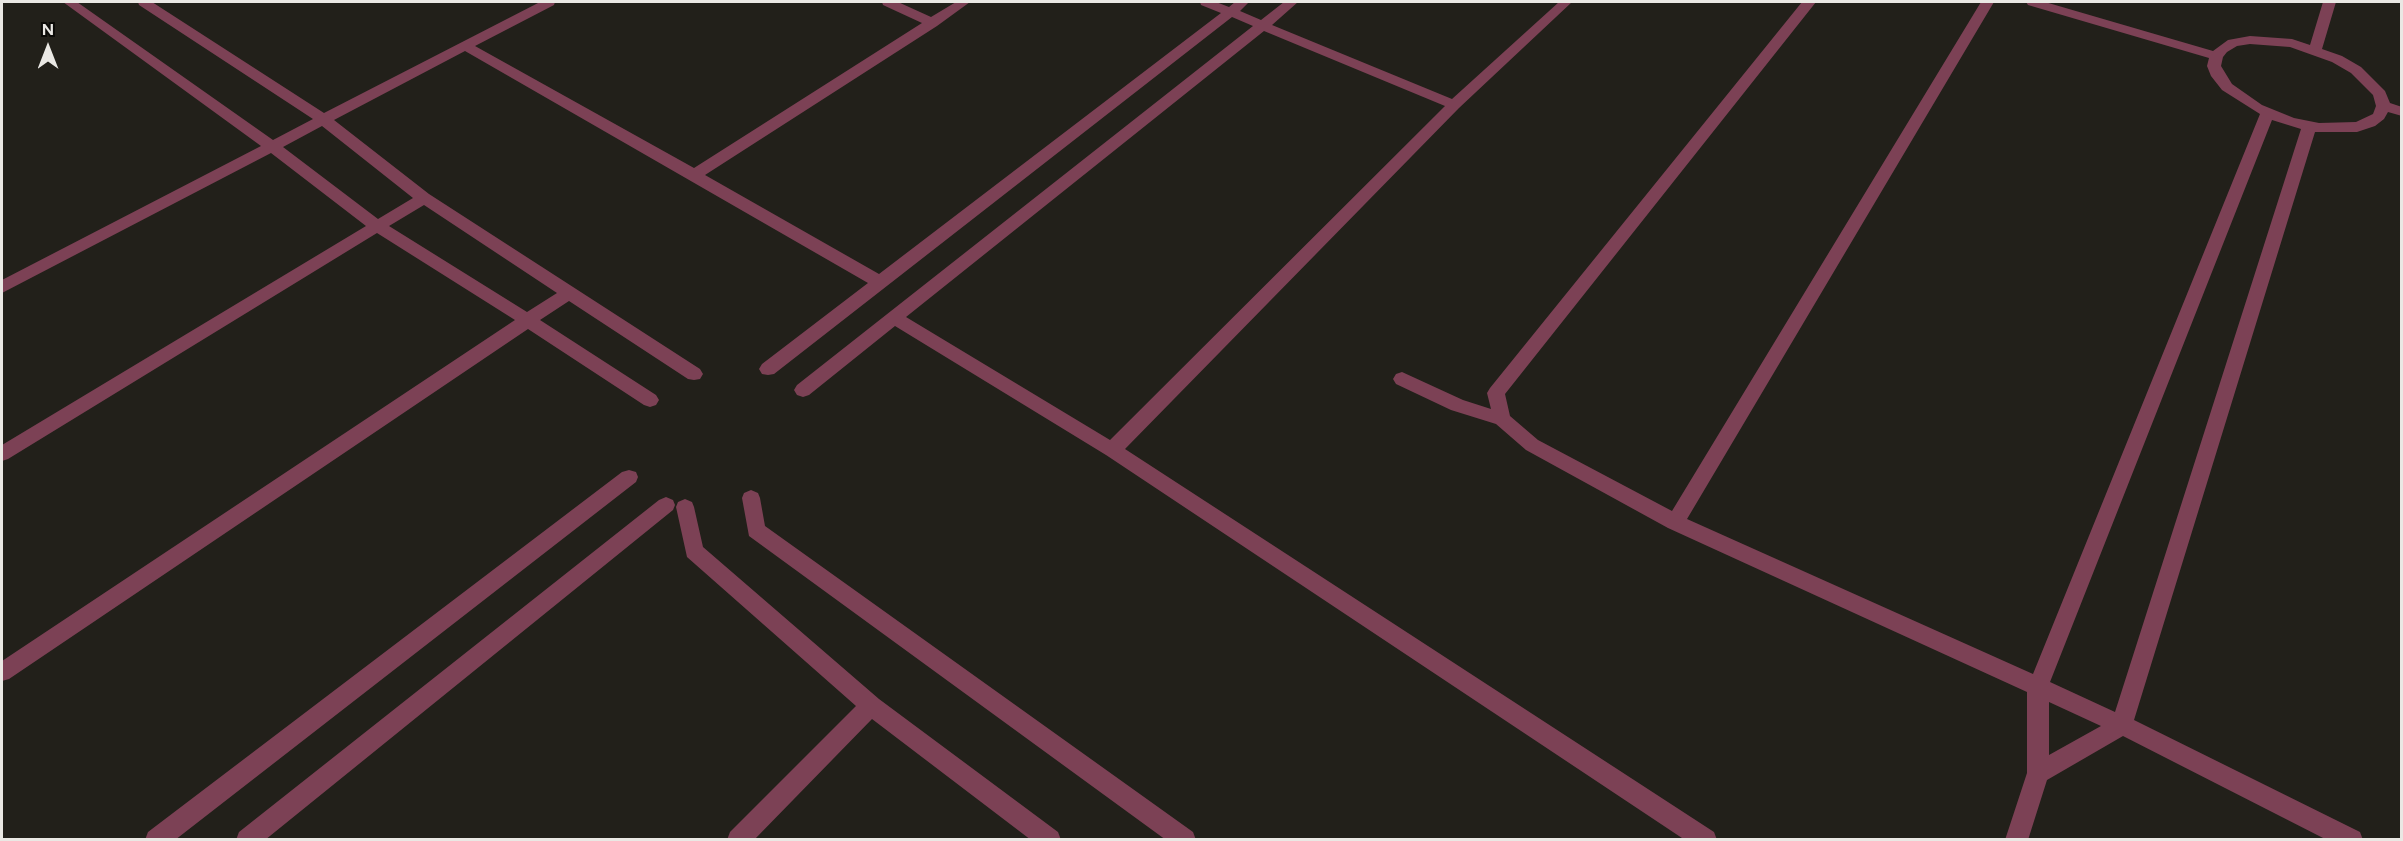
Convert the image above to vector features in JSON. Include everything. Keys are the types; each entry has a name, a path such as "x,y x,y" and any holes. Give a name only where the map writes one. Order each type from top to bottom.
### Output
{"street":[{"path":"69,2 273,147 377,226 650,400"},
{"path":"144,2 324,120 424,198 694,374"},
{"path":"2,287 549,2"},
{"path":"888,2 932,23"},
{"path":"694,175 964,2"},
{"path":"1206,2 1237,6 1264,25 1454,105"},
{"path":"803,390 1292,2"},
{"path":"1112,450 1454,105 1566,2"},
{"path":"1502,419 1496,393 1809,2"},
{"path":"1675,522 1988,2"},
{"path":"2033,2 2216,56"},
{"path":"2315,50 2330,2"},
{"path":"768,369 1237,6"},
{"path":"2250,40 2281,42 2315,50 2337,59 2363,76 2380,94 2383,106 2379,116 2370,123 2339,129 2309,126 2267,114 2240,98 2227,87 2218,76 2214,66 2216,56 2222,49 2250,40"},
{"path":"465,46 880,282"},
{"path":"2383,106 2402,112"},
{"path":"2016,840 2038,773 2038,687 2267,114"},
{"path":"2038,773 2122,725 2309,126"},
{"path":"2,454 424,198"},
{"path":"2,672 570,292"},
{"path":"894,318 1112,450 1706,840"},
{"path":"1402,379 1457,405 1502,419 1532,445 1675,522 2122,725 2352,840"},
{"path":"156,840 630,477"},
{"path":"751,498 756,530 1185,840"},
{"path":"247,840 676,506 694,551 871,706 1050,840"},
{"path":"738,840 871,706"}]}
